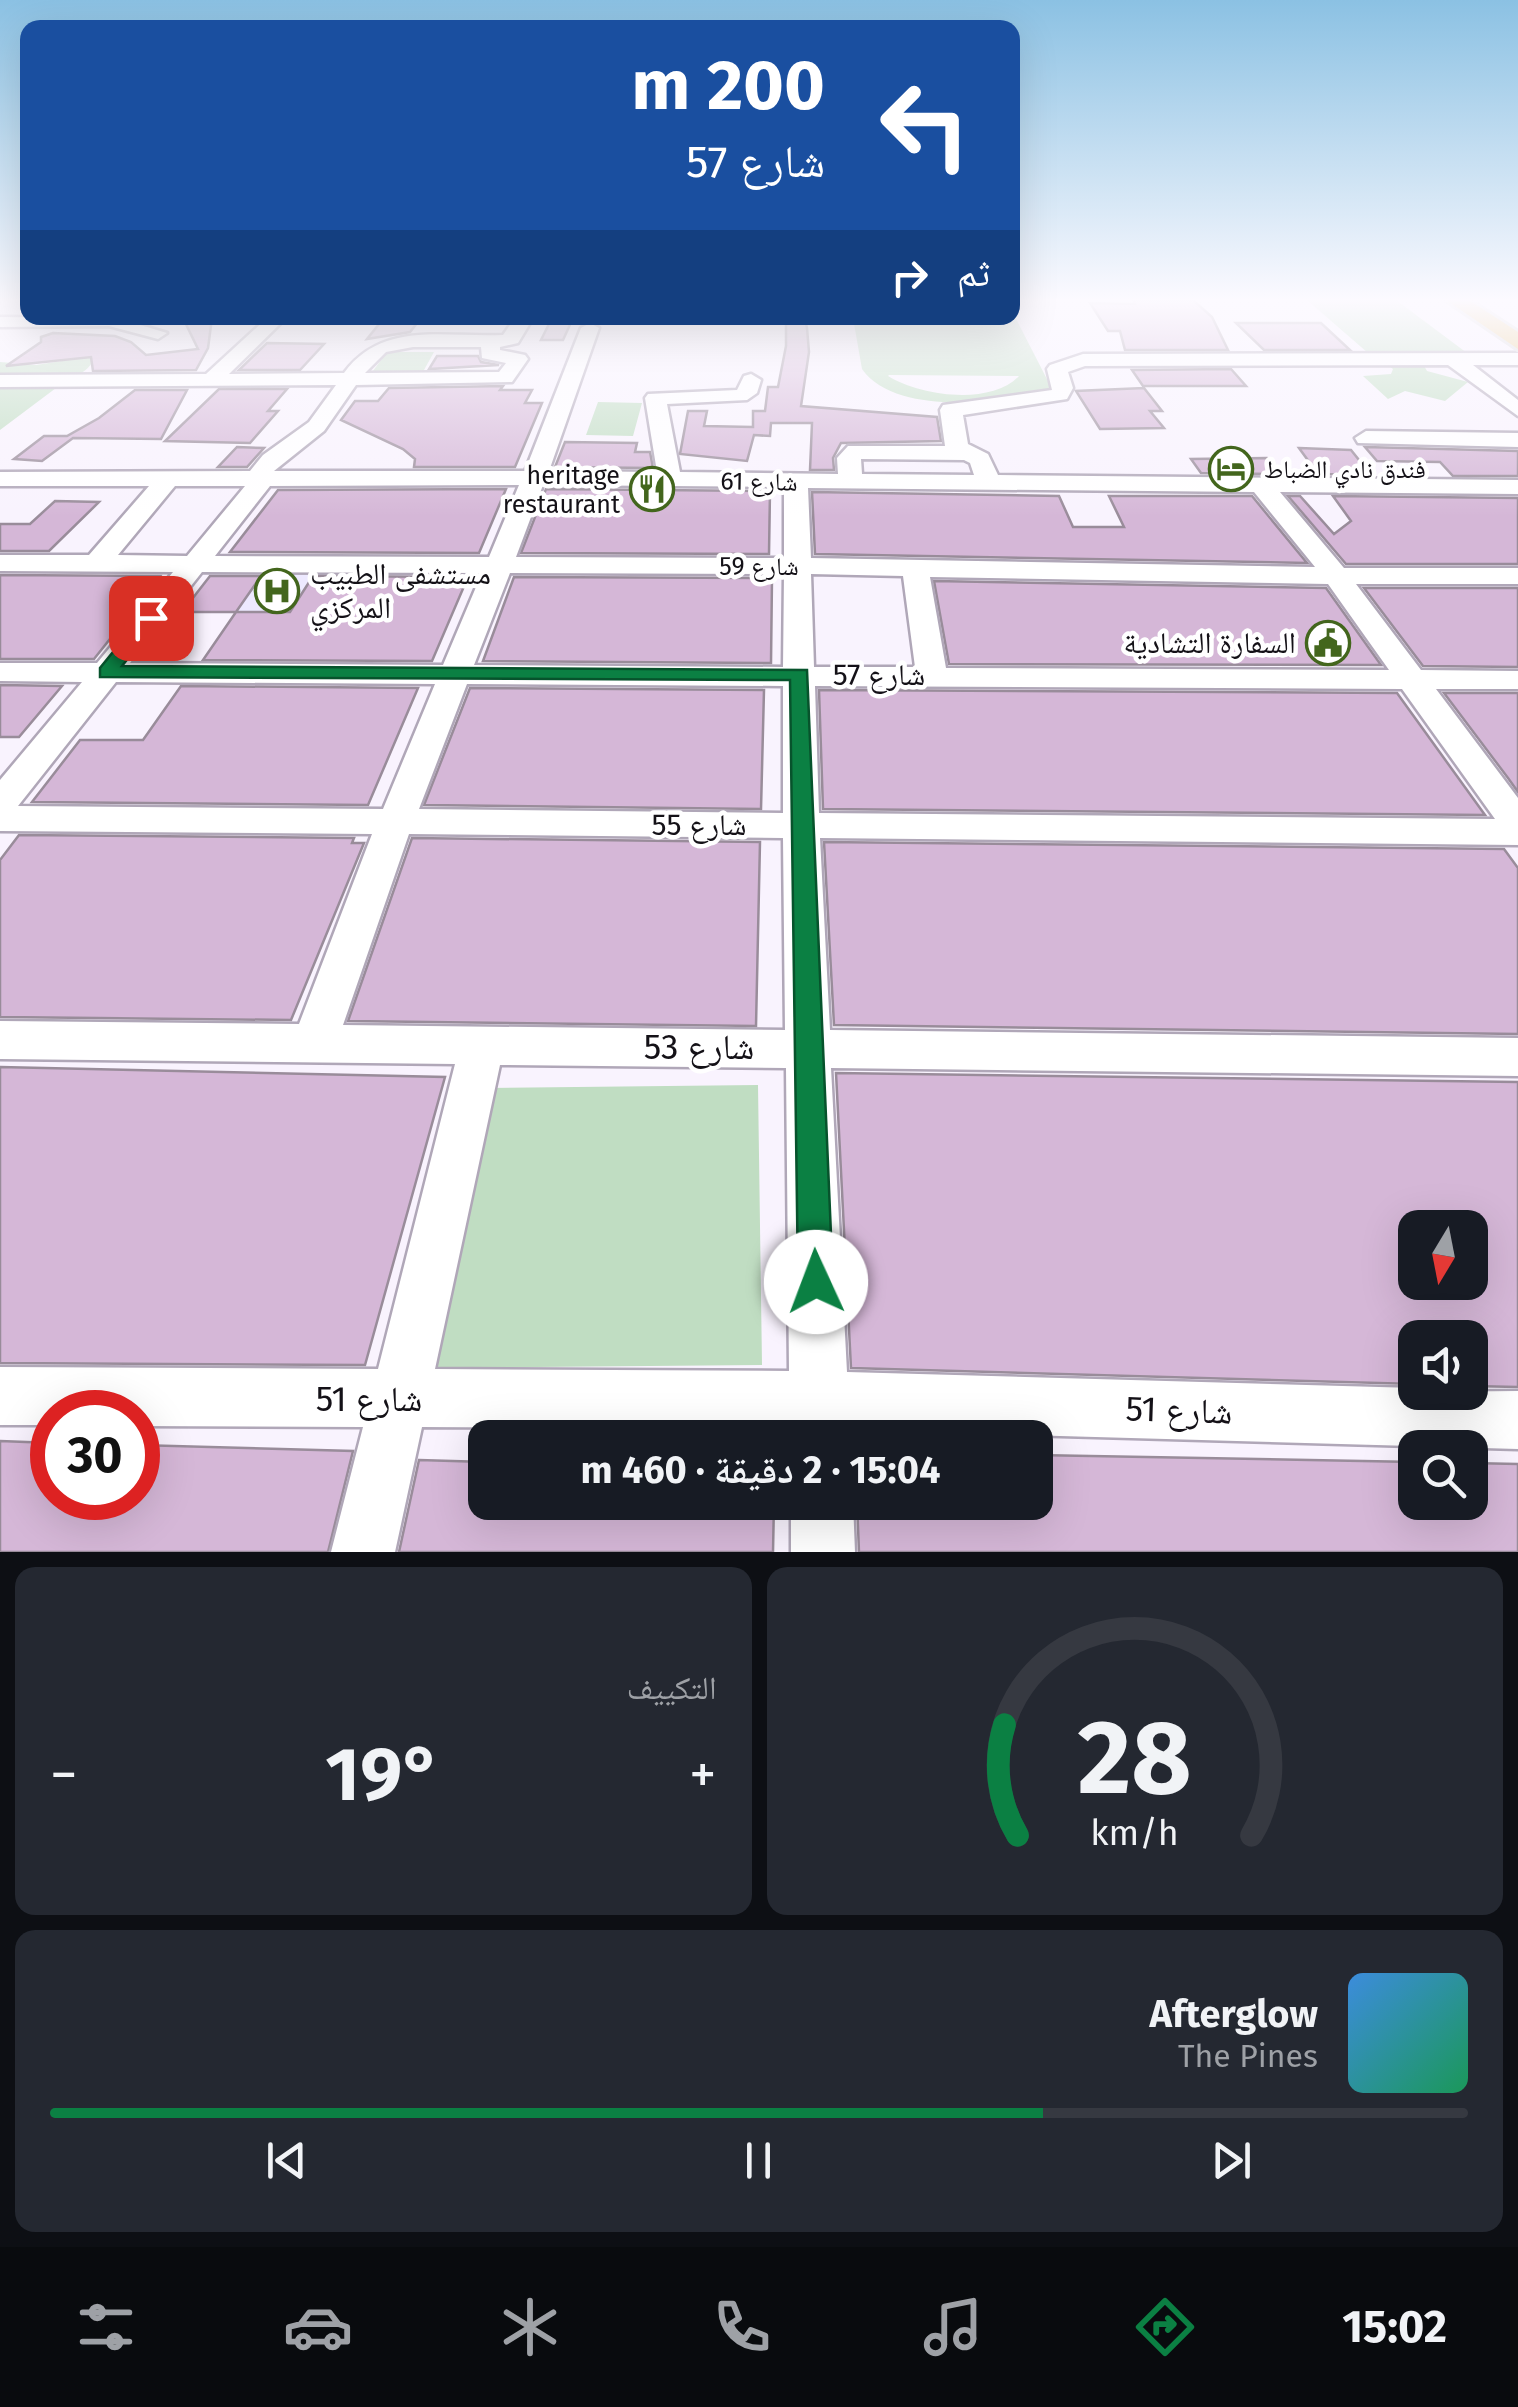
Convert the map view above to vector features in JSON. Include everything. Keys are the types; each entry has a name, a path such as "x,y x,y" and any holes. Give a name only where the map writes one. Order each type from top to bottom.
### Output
{"street":[{"path":"210,381 219,372"},
{"path":"0,804 264,478 261,473 265,466 279,452 307,437 356,372"},
{"path":"0,381 505,378 509,372"},
{"path":"314,1042 395,823 573,372"},
{"path":"990,483 980,459 957,447 951,410 1060,394 1064,388 1058,372"},
{"path":"1471,372 1518,410"},
{"path":"670,480 653,401 660,397 740,396 747,394 751,380"},
{"path":"302,477 324,442 307,437"},
{"path":"1366,438 1518,440"},
{"path":"850,482 849,458 856,452 968,453"},
{"path":"96,564 170,478"},
{"name":"شارع 61","path":"0,479 532,478 1518,487"},
{"path":"796,482 801,825 820,1419"},
{"path":"1261,485 1336,576 1518,824"},
{"name":"شارع 59","path":"0,564 796,566 1518,576"},
{"path":"915,568 932,675"},
{"name":"شارع 57","path":"0,672 1518,680"},
{"name":"شارع 55","path":"0,818 1518,832"},
{"name":"شارع 53","path":"0,1040 1518,1057"},
{"path":"363,1552 482,1046"},
{"name":"شارع 51","path":"0,1396 398,1400 820,1419 1518,1420"},
{"path":"822,1520 823,1552"}],"shaded area":[{"name":"مستشفى الطبيب المركزي","path":"266,569 317,569 290,613 236,612"}],"green space":[{"path":"0,372 81,372 55,379 0,378"},
{"path":"372,372 462,372 458,379 367,379"},
{"path":"865,372 1043,372 1052,389 951,402 900,395","holes":["888,376 1019,376 991,391 955,395 918,389"]},
{"path":"1432,372 1468,382 1445,401 1405,391 1388,399 1363,376"},
{"path":"0,388 56,388 0,430"},
{"path":"598,402 642,403 633,436 586,435"},
{"path":"758,1085 762,1365 431,1368 488,1088"}],"building":[{"path":"781,372 806,372 801,406 937,417 941,441 841,443 833,458 834,470 810,470 812,423 771,423 770,436 754,435 747,461 680,454 688,411 707,411 704,426 753,427 753,411 765,411 768,387 778,387"},
{"path":"1134,372 1234,372 1246,386 1143,386"},
{"path":"503,386 500,390 532,390 525,403 542,403 515,467 414,467 415,459 403,449 341,420 355,401 378,401 389,388"},
{"path":"1144,388 1162,411 1150,411 1164,428 1100,429 1076,391"},
{"path":"219,389 287,389 268,411 278,411 250,443 165,441"},
{"path":"135,390 187,390 161,439 73,438 42,461 14,459 44,436 67,436 99,418"},
{"path":"565,442 637,443 635,452 650,452 653,468 555,467"},
{"path":"237,447 264,448 247,467 218,467"},
{"path":"1365,447 1518,451 1518,476 1453,476 1440,462 1377,461"},
{"path":"1299,448 1351,450 1371,475 1318,474"},
{"path":"1267,458 1281,474 1201,473 1191,459"},
{"path":"506,489 479,553 230,552 278,490"},
{"path":"546,489 770,491 769,554 521,553"},
{"path":"812,492 1059,496 1073,527 1124,527 1109,496 1252,496 1307,563 815,554"},
{"path":"1288,496 1300,496 1334,534 1351,521 1333,496 1518,498 1518,564 1346,564"},
{"path":"55,501 99,502 49,551 0,551 0,524 30,524"},
{"path":"0,575 160,576 94,659 0,659"},
{"path":"210,576 261,576 236,612 182,612"},
{"path":"313,576 468,577 432,661 203,660 236,612 290,612"},
{"path":"514,577 772,578 771,663 483,661"},
{"path":"934,581 1326,588 1381,665 949,664"},
{"path":"1364,588 1518,588 1518,667 1423,666"},
{"path":"0,685 62,686 19,737 0,737"},
{"path":"181,686 418,688 368,805 32,802 80,740 143,740"},
{"path":"470,688 764,690 761,809 424,805"},
{"path":"819,690 1397,693 1485,815 823,809"},
{"path":"1444,693 1518,693 1518,792 1508,778"},
{"path":"19,835 354,838 352,843 364,843 291,1020 0,1017 0,860"},
{"path":"412,838 760,842 756,1026 348,1021"},
{"path":"824,842 1504,849 1518,868 1518,1034 834,1025"},
{"path":"0,1067 445,1077 365,1365 0,1363"},
{"path":"836,1073 1518,1082 1518,1387 1488,1386 1488,1320 1398,1320 1398,1384 851,1368"},
{"path":"0,1441 30,1442 30,1520 160,1520 160,1446 353,1451 328,1552 0,1552"},
{"path":"1053,1455 1398,1462 1398,1520 1488,1520 1488,1463 1518,1464 1518,1552 859,1552 858,1520 1053,1520"},
{"path":"419,1460 468,1461 468,1520 774,1520 773,1552 399,1552"}],"place":[{"name":"فندق نادي الضباط","path":"1231,469"},
{"name":"heritage restaurant","path":"652,489"},
{"name":"مستشفى الطبيب المركزي","path":"277,591"},
{"name":"السفارة التشادية","path":"1328,643"}],"route":[{"path":"151,618 107,672 800,674 816,1282"}]}
